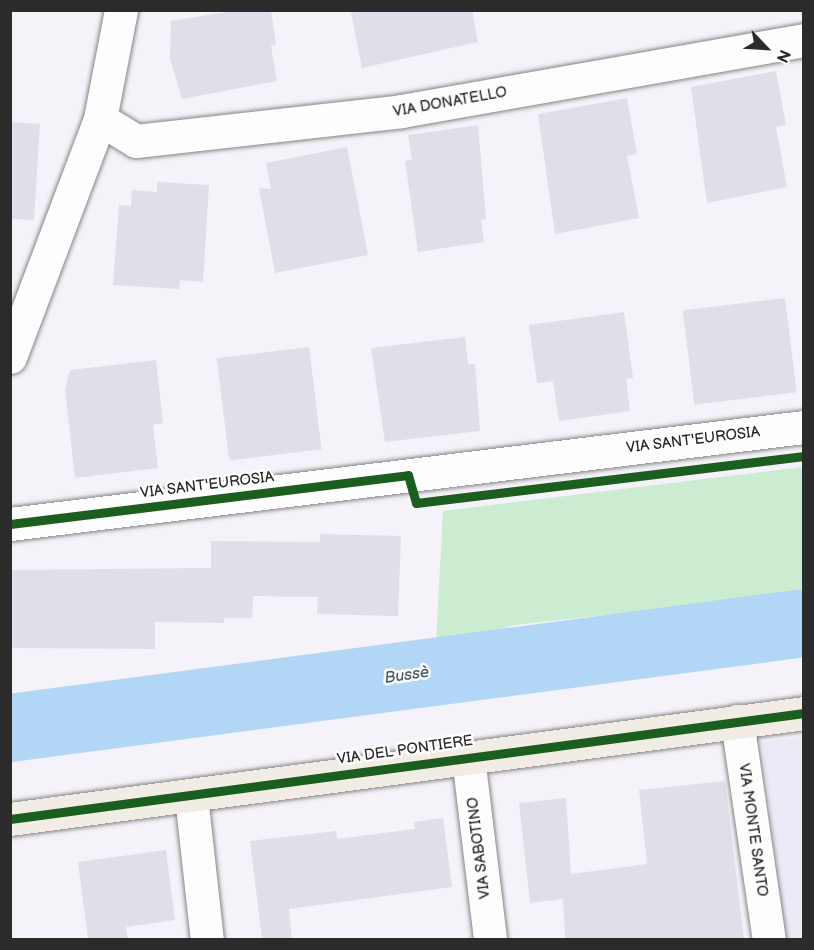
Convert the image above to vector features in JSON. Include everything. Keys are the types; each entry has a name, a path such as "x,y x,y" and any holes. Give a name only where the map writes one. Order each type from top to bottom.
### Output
{"main road":[{"name":"VIA DEL PONTIERE","path":"10,819 804,713"}],"street":[{"path":"10,357 100,120 121,10"},
{"name":"VIA DONATELLO","path":"100,120 136,141 402,111 804,40"},
{"name":"VIA SANT'EUROSIA","path":"10,524 804,427"},
{"name":"VIA MONTE SANTO","path":"737,722 769,939"},
{"name":"VIA SABOTINO","path":"468,757 490,939"},
{"path":"191,796 207,939"}],"shaded area":[{"path":"803,737 803,939 786,939 762,742"}],"green space":[{"path":"803,467 803,593 515,625 450,642 436,642 443,511"}],"building":[{"path":"239,10 271,10 276,45 271,46 277,81 182,99 170,59 171,21"},
{"path":"367,10 472,10 478,42 362,68 351,13"},
{"path":"776,71 786,125 776,127 787,187 707,203 691,87"},
{"path":"627,98 637,154 627,156 639,218 555,234 538,114"},
{"path":"10,122 40,124 34,220 10,219"},
{"path":"478,125 486,219 481,220 484,242 418,252 405,161 412,160 408,135"},
{"path":"347,147 368,255 275,273 259,188 271,189 266,163"},
{"path":"157,182 209,185 203,282 180,280 179,289 113,285 119,205 131,206 132,190 157,192"},
{"path":"785,298 797,392 694,405 683,311"},
{"path":"624,312 633,378 626,379 630,411 559,421 553,381 537,383 529,325"},
{"path":"465,337 468,364 475,364 480,431 385,442 371,348"},
{"path":"309,347 322,449 229,461 217,358"},
{"path":"156,360 163,423 153,425 158,468 75,478 65,389 70,370"},
{"path":"320,534 401,536 398,616 317,614 318,597 253,596 252,618 224,618 224,623 155,622 155,649 10,648 10,570 211,568 211,541 320,542"},
{"path":"725,781 744,939 565,939 563,899 530,903 519,803 566,798 571,874 647,864 639,790"},
{"path":"443,818 452,887 289,909 292,939 262,939 250,841 336,831 337,839 415,829 414,822"},
{"path":"166,850 175,920 126,927 128,939 88,939 78,862"}],"waterway":[{"name":"Bussè","path":"10,728 804,623"}],"cycle path":[{"path":"10,524 408,475 416,503 804,456"},
{"path":"10,819 804,713"}]}
